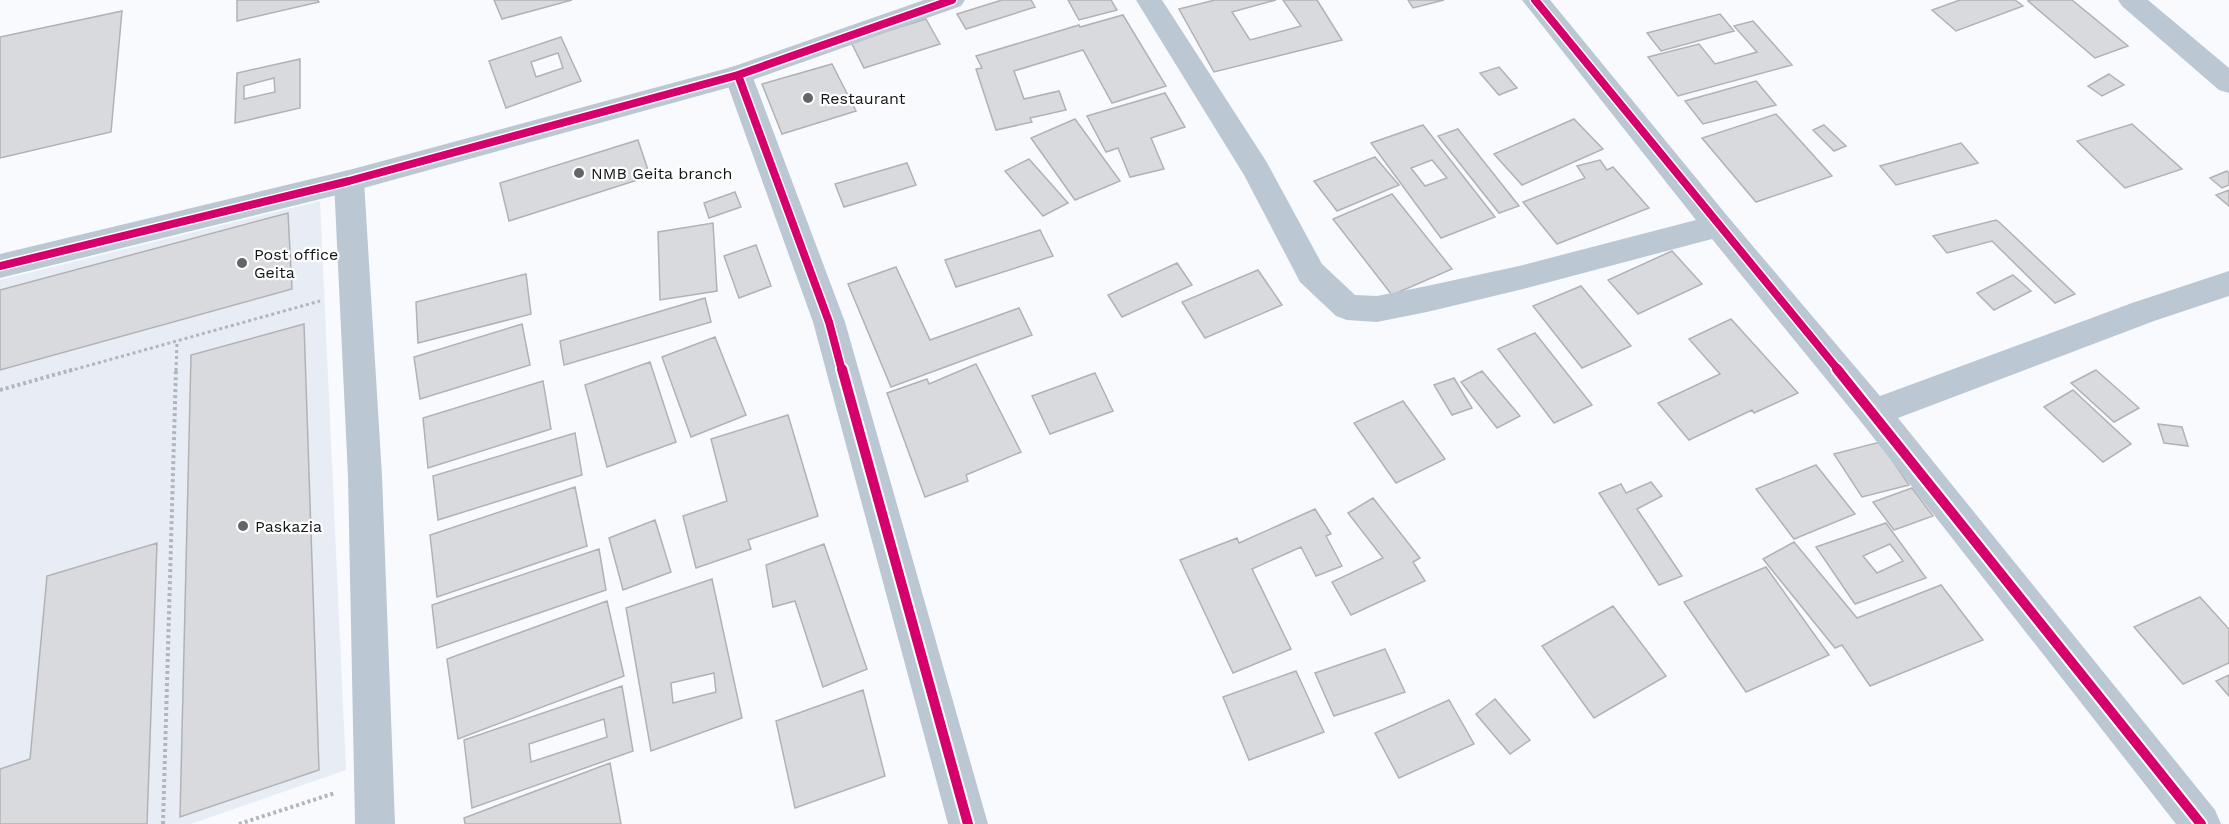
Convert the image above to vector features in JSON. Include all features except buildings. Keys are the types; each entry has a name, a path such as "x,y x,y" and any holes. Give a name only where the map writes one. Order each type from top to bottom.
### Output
{"street":[{"path":"0,266 349,181 738,75 952,0"},
{"path":"1149,0 1159,12 1209,97 1256,169 1311,273 1347,307 1377,309 1427,299 1718,226"},
{"path":"1535,0 1718,226 1874,413 2200,824"},
{"path":"2131,0 2229,84"},
{"path":"738,75 829,322 968,824"},
{"path":"349,181 365,476 375,824"},
{"path":"1874,413 2143,312 2229,284"}],"path":[{"path":"0,390 355,292"},
{"path":"163,824 177,341"},
{"path":"239,824 375,781"}],"shaded area":[{"path":"320,201 346,770 191,824 0,824 0,280"}],"cycle path":[{"path":"0,266 349,181 738,75 952,0"},
{"path":"1535,0 1718,226 1874,413 2201,824"},
{"path":"738,75 829,322 968,824"}],"place":[{"name":"Restaurant","path":"808,98"},
{"name":"NMB Geita branch","path":"579,173"},
{"name":"Post office Geita","path":"242,263"},
{"name":"Paskazia","path":"243,526"}]}
